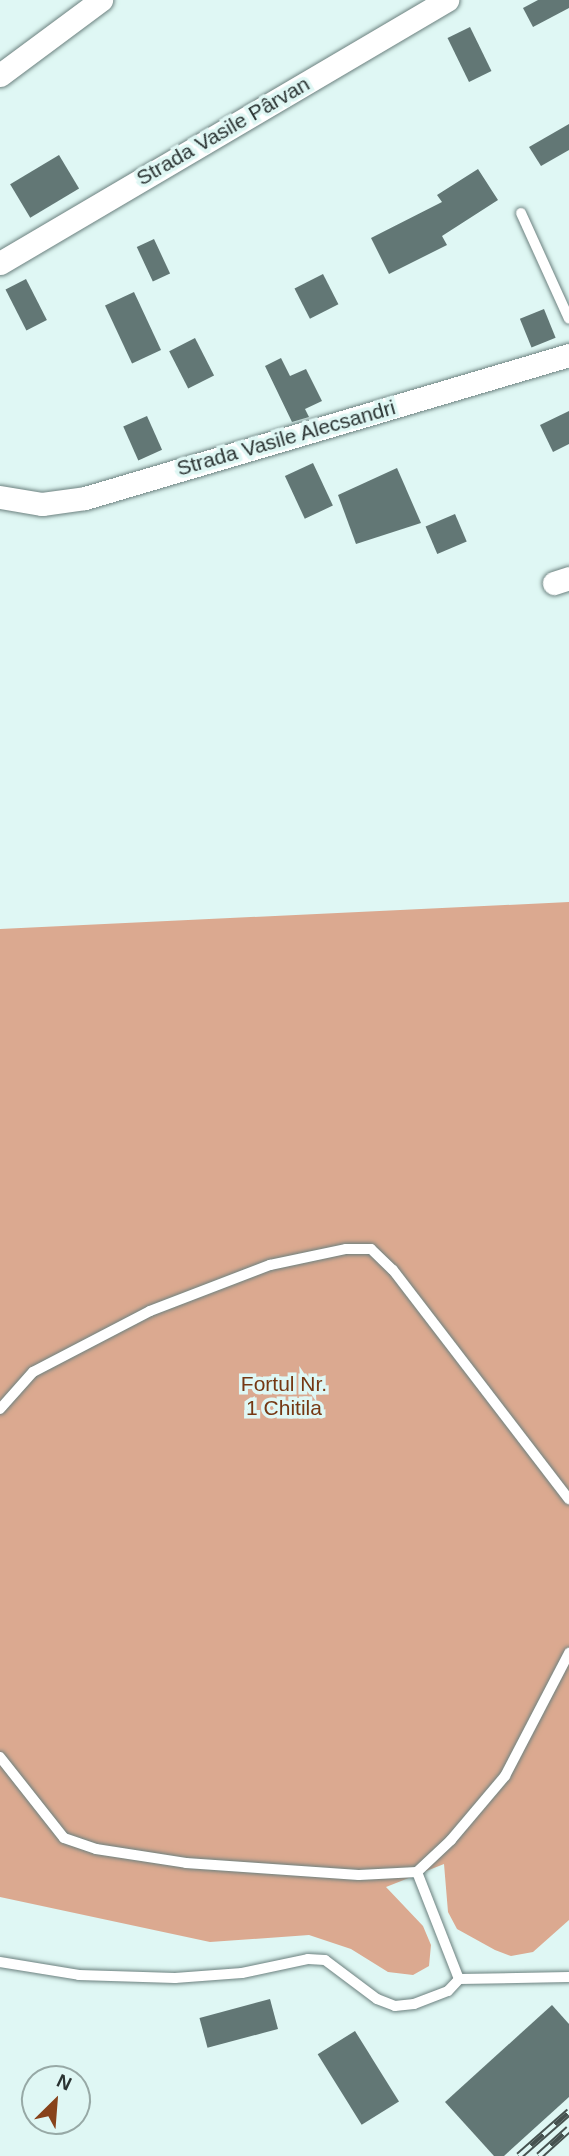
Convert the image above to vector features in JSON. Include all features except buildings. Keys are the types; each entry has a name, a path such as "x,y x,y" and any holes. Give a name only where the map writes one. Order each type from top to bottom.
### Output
{"street":[{"path":"0,75 101,0"},
{"name":"Strada Vasile Pârvan","path":"0,262 447,0"},
{"name":"Strada Vasile Alecsandri","path":"0,497 42,504 85,498 569,355"}],"lane":[{"path":"521,213 569,319"},
{"path":"0,1409 33,1372 150,1311 270,1265 346,1249 370,1248 393,1270 569,1499"},
{"path":"0,1756 64,1838 96,1849 186,1863 359,1875 417,1872 451,1840 505,1776 569,1653"},
{"path":"417,1872 459,1979"},
{"path":"0,1962 79,1975 175,1978 242,1973 308,1959 325,1960 377,1999 395,2006 414,2004 448,1990 459,1979 569,1977"}],"green space":[{"name":"Fortul Nr. 1 Chitila","path":"569,902 569,1920 533,1952 511,1956 495,1950 457,1929 448,1912 444,1864 386,1887 423,1926 431,1945 429,1966 413,1975 388,1972 351,1949 309,1935 210,1942 0,1897 0,929"}],"railway":[{"path":"519,2156 569,2112"},
{"path":"539,2156 569,2129"}]}
